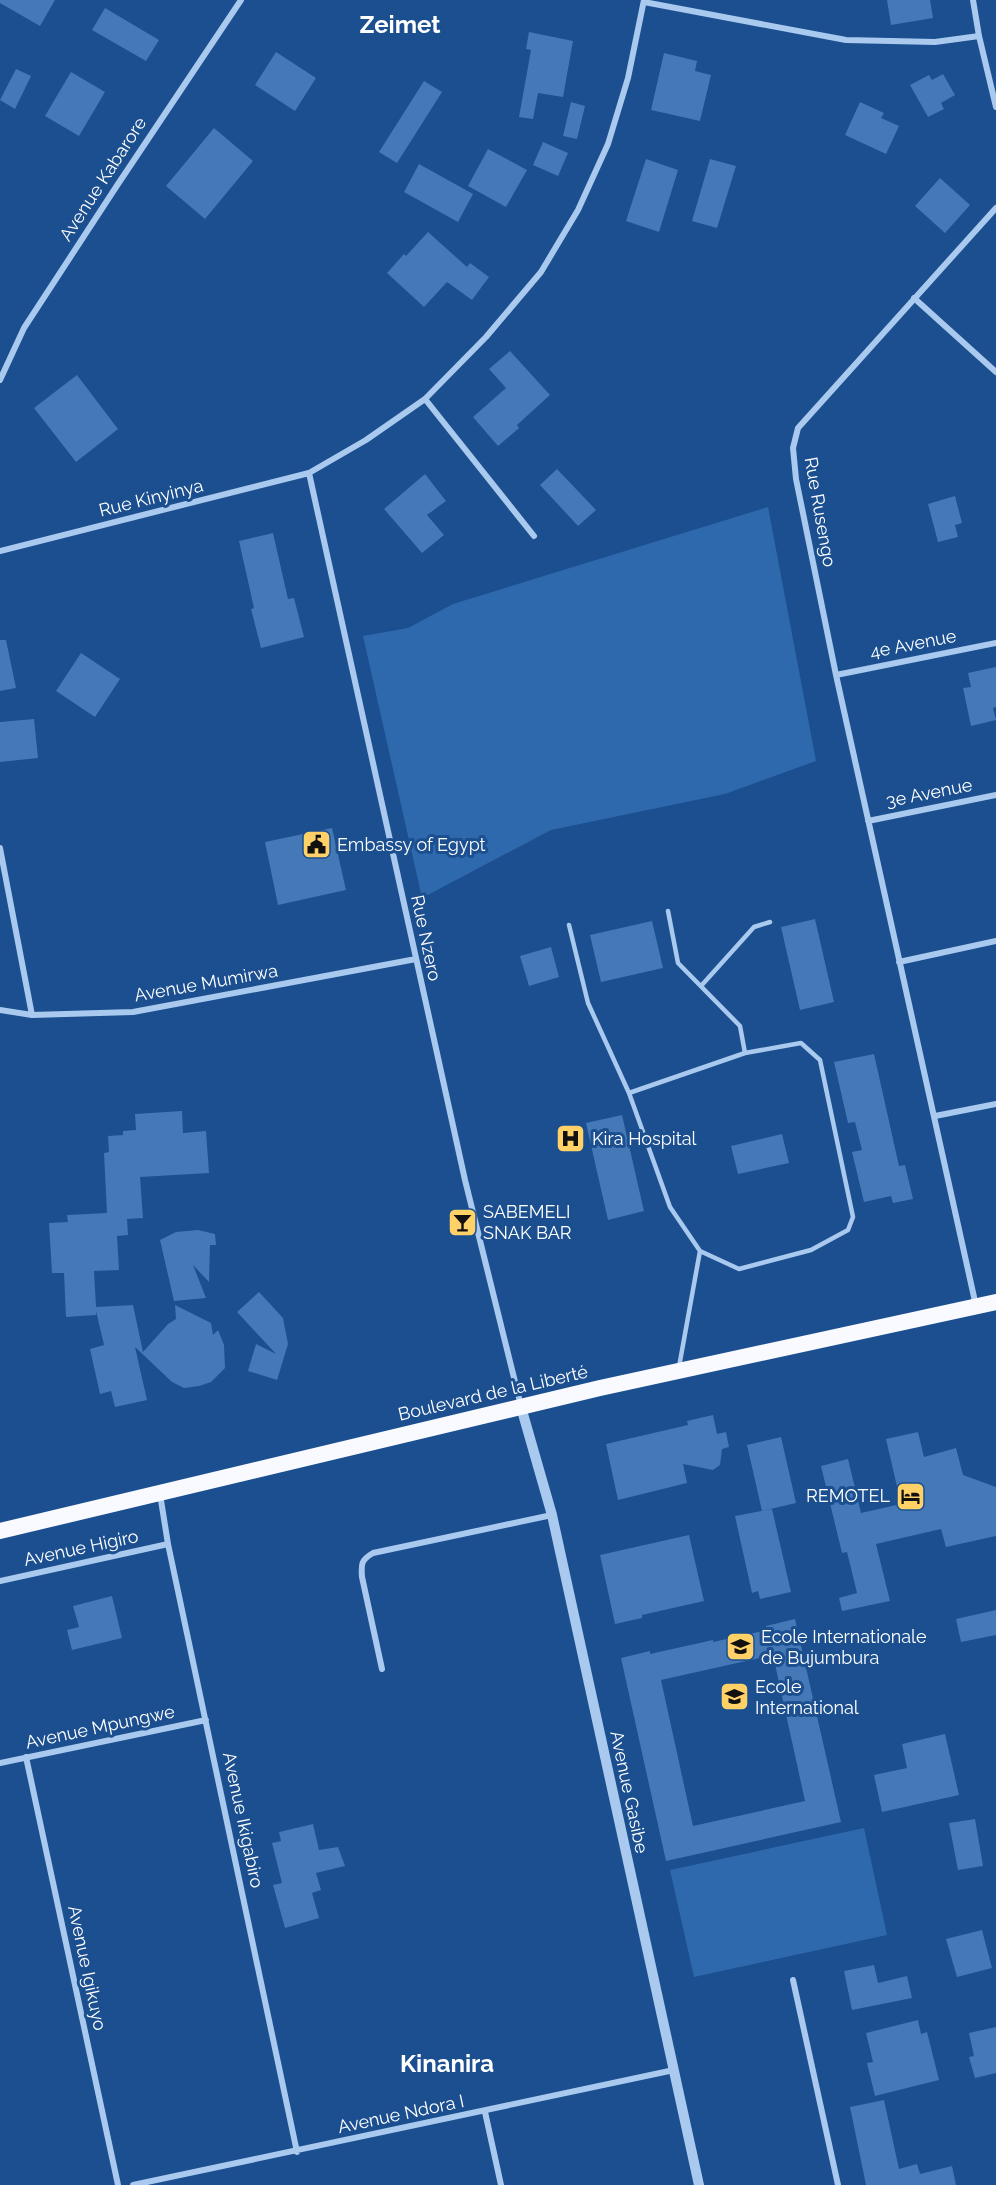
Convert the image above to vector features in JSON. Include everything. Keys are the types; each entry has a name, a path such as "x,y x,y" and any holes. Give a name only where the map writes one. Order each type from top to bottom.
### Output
{"highway":[{"name":"Boulevard de la Liberté","path":"0,1531 679,1370 996,1302"}],"street":[{"name":"Avenue Kabarore","path":"0,380 24,327 241,0"},
{"path":"973,0 996,107"},
{"path":"644,1 846,40 935,42 979,36"},
{"name":"Rue Kinyinya","path":"0,551 309,473 366,440 425,399 486,337 541,272 578,210 608,144 628,78 644,1"},
{"name":"Rue Rusengo","path":"976,1306 836,675 796,479 793,448 798,428 996,208"},
{"path":"914,298 996,372"},
{"path":"425,399 534,536"},
{"name":"Rue Nzero","path":"309,473 465,1180 521,1407"},
{"name":"4e Avenue","path":"836,675 996,643"},
{"name":"3e Avenue","path":"868,821 996,795"},
{"path":"0,848 32,1015"},
{"path":"899,962 996,941"},
{"name":"Avenue Mumirwa","path":"0,1010 32,1015 133,1012 416,959"},
{"path":"935,1116 996,1104"},
{"name":"Avenue Gasibe","path":"521,1407 552,1515 699,2185"},
{"name":"Avenue Ikigabiro","path":"160,1493 168,1544 297,2151"},
{"path":"382,1669 362,1576 361,1563 365,1557 373,1553 552,1515"},
{"name":"Avenue Higiro","path":"0,1581 168,1544"},
{"name":"Avenue Mpungwe","path":"0,1763 206,1720"},
{"name":"Avenue Igikuyo","path":"26,1757 118,2185"},
{"path":"793,1980 838,2185"},
{"name":"Avenue Ndora I","path":"134,2185 674,2070"},
{"path":"485,2112 501,2185"}],"lane":[{"path":"668,911 678,963 740,1026 744,1053"},
{"path":"701,986 754,927 770,922"},
{"path":"569,925 588,1003 629,1093 670,1207 700,1251 739,1269 811,1250 848,1230 853,1217 820,1060 801,1043 744,1053 629,1093"},
{"path":"679,1370 700,1251"}],"shaded area":[{"path":"768,507 816,761 725,794 551,830 422,898 363,636 408,628 453,604"},
{"path":"864,1828 887,1935 694,1977 670,1870"}],"building":[{"path":"0,0 55,0 40,26 0,3"},
{"path":"887,0 930,0 933,18 891,25"},
{"path":"105,8 159,40 146,61 92,30"},
{"path":"529,32 573,41 563,97 538,93 533,119 519,117 531,50 526,49"},
{"path":"276,52 316,78 295,111 255,85"},
{"path":"664,53 697,61 695,71 711,75 700,121 651,110"},
{"path":"16,69 31,76 15,109 0,100"},
{"path":"71,72 105,92 79,136 45,116"},
{"path":"943,74 955,95 941,103 944,109 928,117 910,85 929,75 932,80"},
{"path":"424,81 442,92 397,163 379,152"},
{"path":"571,102 585,106 577,139 563,136"},
{"path":"860,102 884,113 881,118 899,126 886,154 845,135"},
{"path":"214,128 253,161 205,219 166,186"},
{"path":"543,142 568,153 558,176 533,165"},
{"path":"488,149 527,170 506,207 468,186"},
{"path":"646,159 678,170 659,232 626,221"},
{"path":"710,159 736,166 717,228 692,221"},
{"path":"419,164 473,194 458,222 404,192"},
{"path":"940,178 970,205 945,233 915,206"},
{"path":"428,232 467,267 470,263 489,277 472,300 447,282 424,307 387,273"},
{"path":"510,351 550,395 517,425 519,428 498,446 473,417 506,388 489,369"},
{"path":"77,375 118,429 76,462 34,408"},
{"path":"557,469 596,510 578,526 540,485"},
{"path":"425,474 446,501 427,515 444,535 422,553 384,509"},
{"path":"955,496 962,523 955,525 958,537 938,542 928,504"},
{"path":"273,533 288,599 294,598 304,637 261,648 251,609 254,608 239,541"},
{"path":"0,640 6,640 16,688 0,691"},
{"path":"81,653 120,679 95,717 56,691"},
{"path":"996,667 996,707 993,708 996,720 971,726 963,688 971,687 968,673"},
{"path":"34,719 38,758 0,762 0,722"},
{"path":"332,828 346,890 278,905 265,842"},
{"path":"815,919 834,1002 800,1010 781,927"},
{"path":"652,921 663,968 601,982 590,935"},
{"path":"551,947 559,977 529,986 520,956"},
{"path":"874,1054 899,1166 905,1165 913,1199 893,1203 891,1196 864,1202 852,1152 862,1150 855,1122 848,1123 834,1062"},
{"path":"182,1111 183,1133 206,1131 209,1173 140,1177 143,1218 127,1219 128,1235 117,1236 119,1270 94,1271 96,1307 133,1305 143,1352 168,1324 176,1319 175,1305 211,1323 213,1335 218,1330 224,1345 225,1368 211,1382 184,1388 172,1382 135,1347 147,1400 115,1407 111,1391 100,1394 90,1349 104,1345 96,1311 96,1315 66,1317 64,1273 52,1273 49,1223 68,1222 67,1215 107,1213 104,1153 109,1152 108,1136 123,1135 123,1131 136,1130 135,1114"},
{"path":"622,1115 644,1211 608,1220 586,1123"},
{"path":"782,1134 789,1163 738,1174 731,1146"},
{"path":"198,1230 215,1234 216,1245 210,1245 209,1282 193,1265 206,1298 174,1301 160,1240 176,1232"},
{"path":"259,1292 283,1318 288,1344 277,1380 248,1371 256,1344 276,1354 237,1312"},
{"path":"713,1415 717,1434 726,1432 729,1447 722,1449 720,1465 713,1470 683,1464 687,1483 618,1500 606,1444 688,1425 687,1421"},
{"path":"918,1432 924,1457 956,1448 963,1475 996,1487 996,1536 946,1547 941,1529 876,1544 890,1601 842,1611 839,1598 857,1593 847,1552 842,1553 821,1466 848,1459 861,1513 901,1504 886,1439"},
{"path":"781,1437 796,1503 762,1511 747,1445"},
{"path":"772,1509 791,1592 760,1599 758,1591 752,1593 735,1516"},
{"path":"689,1535 704,1601 642,1615 642,1618 615,1624 600,1555"},
{"path":"112,1596 122,1638 72,1650 67,1630 79,1627 73,1606"},
{"path":"996,1610 996,1635 961,1642 956,1619"},
{"path":"795,1619 841,1822 666,1861 621,1658 713,1640 713,1642 767,1630 766,1626","holes":["773,1655 805,1801 693,1826 661,1680"]},
{"path":"945,1734 959,1795 882,1812 874,1775 907,1768 902,1744"},
{"path":"975,1819 983,1866 958,1870 949,1823"},
{"path":"313,1824 319,1850 338,1847 345,1866 316,1873 321,1890 312,1893 319,1918 285,1928 273,1885 282,1883 272,1843 281,1841 279,1832"},
{"path":"982,1930 992,1968 957,1977 946,1939"},
{"path":"874,1965 878,1983 907,1976 912,1998 852,2010 844,1971"},
{"path":"918,2020 921,2034 927,2032 939,2080 875,2096 867,2063 873,2062 866,2033"},
{"path":"996,2027 996,2073 975,2078 969,2057 974,2056 969,2033"},
{"path":"884,2100 899,2169 917,2164 920,2174 952,2166 956,2185 866,2185 850,2107"}],"place":[{"name":"Embassy of Egypt","path":"316,845"},
{"name":"Kira Hospital","path":"571,1139"},
{"name":"SABEMELI SNAK BAR","path":"462,1222"},
{"name":"REMOTEL","path":"911,1496"},
{"name":"Ecole Internationale de Bujumbura","path":"740,1647"},
{"name":"Ecole International","path":"734,1697"}],"district":[{"name":"Zeimet","path":"400,25"},
{"name":"Kinanira","path":"447,2064"}]}
